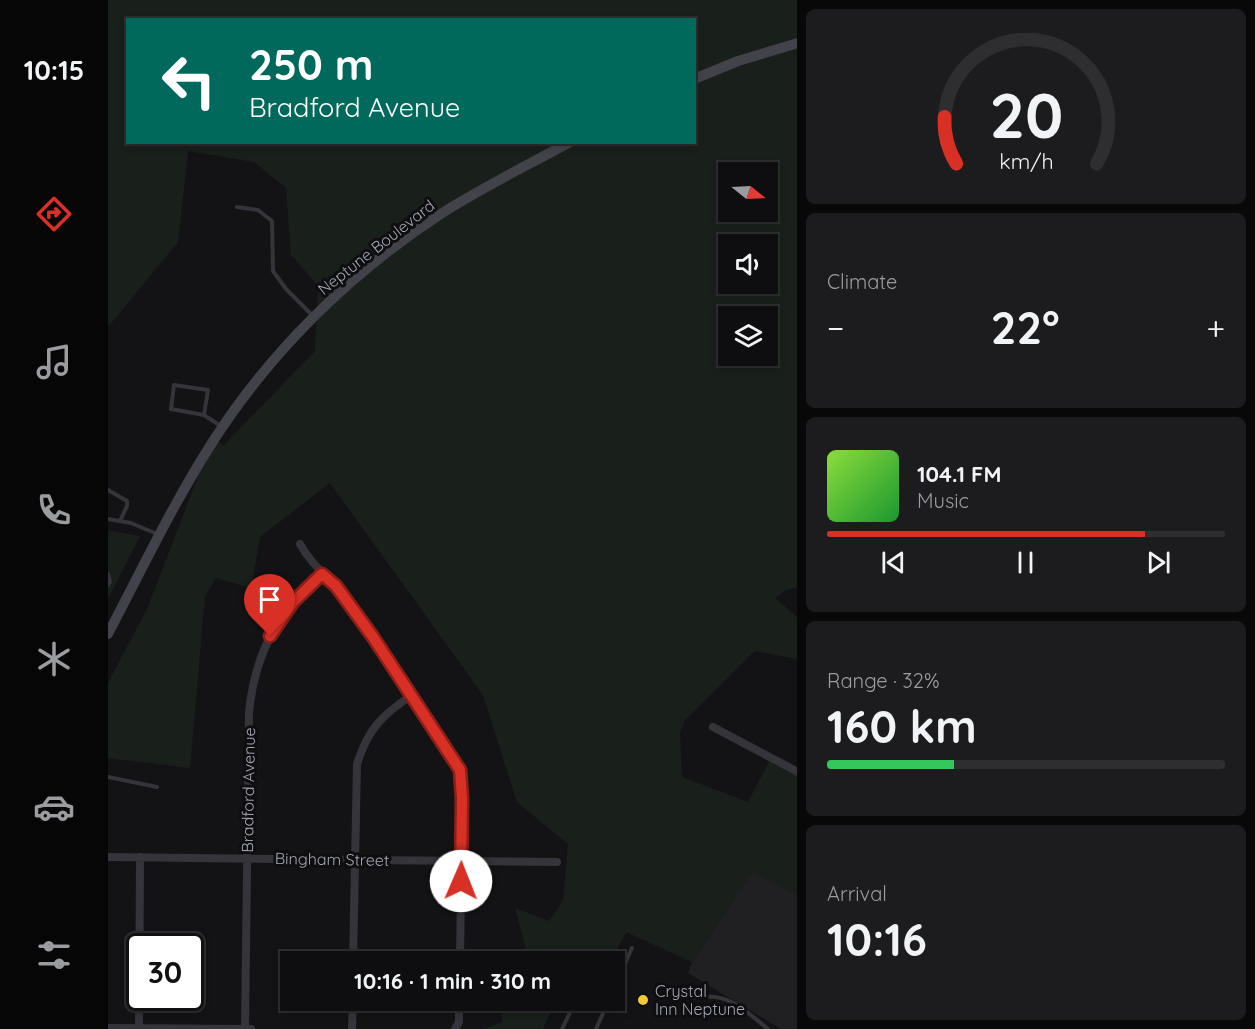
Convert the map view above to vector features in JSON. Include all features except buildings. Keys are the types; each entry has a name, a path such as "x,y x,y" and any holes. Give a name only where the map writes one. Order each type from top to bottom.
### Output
{"street":[{"path":"696,78 738,61 797,43"},
{"name":"Neptune Boulevard","path":"108,634 191,477 222,428 270,365 314,317 368,268 439,215 487,186 566,144"},
{"path":"300,544 307,557 345,597 460,770 460,951"},
{"name":"Bradford Avenue","path":"245,1029 249,712 255,674 264,647 279,620 294,601 322,574"},
{"path":"353,951 356,775 362,750 369,734 383,716 412,695"},
{"path":"713,728 797,771"},
{"path":"139,1028 140,856"},
{"name":"Bingham Street","path":"108,857 557,862"},
{"path":"352,1029 353,1011"},
{"path":"457,1026 458,1011"},
{"path":"108,1028 251,1029"}],"lane":[{"path":"237,207 258,210 272,221 273,271 286,289 314,317"},
{"path":"204,415 208,390 174,385 171,410 204,415 222,428"},
{"path":"108,490 127,501 120,521"},
{"path":"108,519 131,524 160,536"},
{"path":"108,573 110,582 108,585"},
{"path":"108,777 157,787"},
{"path":"625,964 632,948"},
{"path":"692,998 708,995 727,998 768,1029"},
{"path":"562,1029 571,1011"},
{"path":"596,1029 604,1011"}],"shaded area":[{"path":"108,0 797,0 797,587 786,590 775,598 797,617 797,659 755,651 685,720 680,733 682,777 748,802 771,758 797,771 797,895 752,872 692,962 626,932 616,951 526,951 515,908 549,921 563,901 568,844 517,802 483,695 330,483 260,537 251,588 216,578 205,596 190,768 108,758 108,683 148,607 213,437 223,446 315,351 318,286 291,255 286,188 254,162 188,151 178,242 108,327"},
{"path":"108,530 140,536 108,599"},
{"path":"752,871 797,895 797,1029 781,1029 688,973 692,962"},
{"path":"502,1011 551,1011 543,1029 485,1029 502,1022"}],"place":[{"name":"Crystal Inn Neptune","path":"643,1000"}],"route":[{"path":"270,636 294,601 322,574 336,586 373,637 460,770 462,778 461,881"}]}
